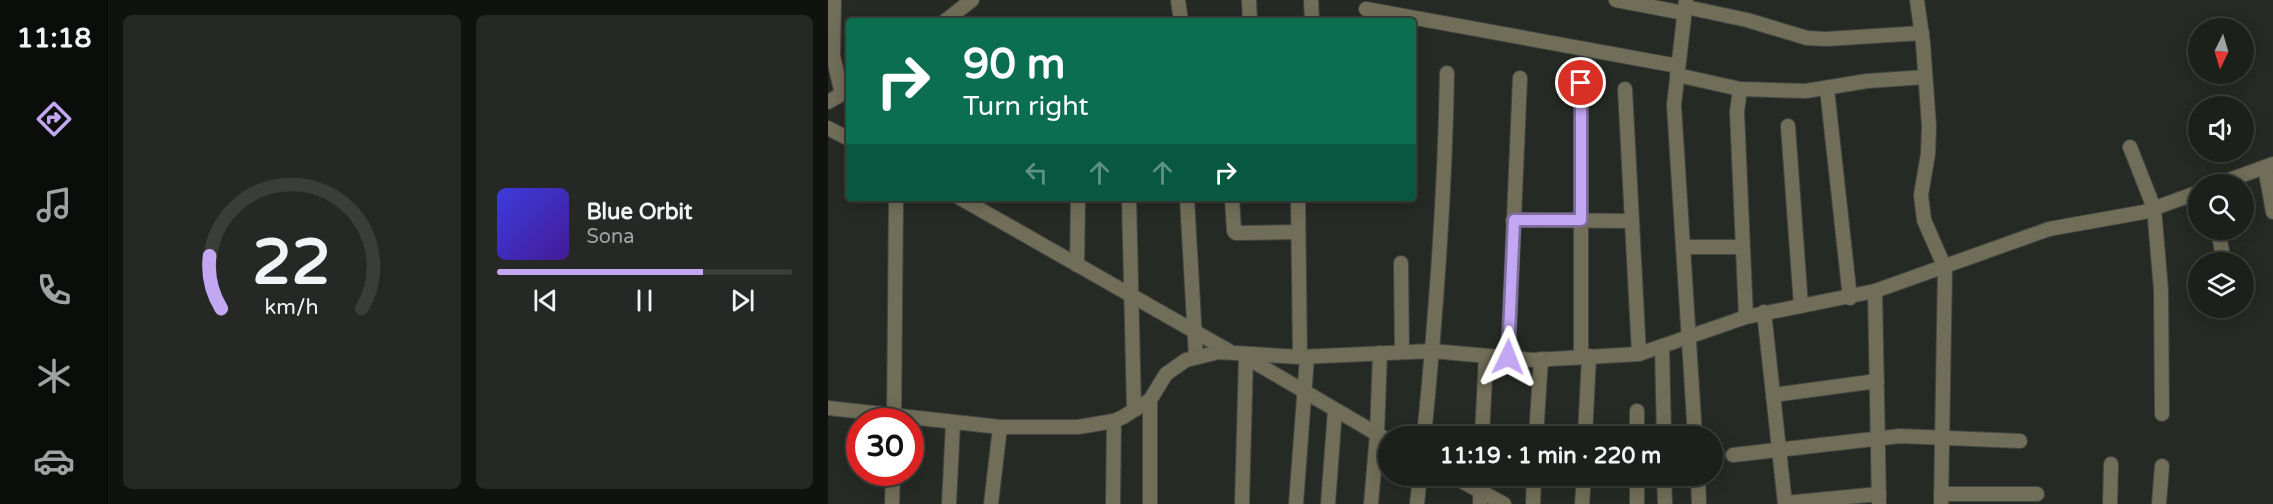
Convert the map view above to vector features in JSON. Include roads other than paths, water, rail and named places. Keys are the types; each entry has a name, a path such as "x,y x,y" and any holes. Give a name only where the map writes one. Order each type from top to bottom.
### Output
{"street":[{"path":"828,102 845,92 836,75 830,32 834,0"},
{"path":"949,18 972,0"},
{"path":"1178,0 1181,18"},
{"path":"1249,0 1250,18"},
{"path":"1311,0 1312,18"},
{"path":"1616,0 1685,7 1747,20 1807,38 1826,39 1922,33"},
{"path":"1917,0 1922,33 1929,126 1922,203 1924,220 1945,268 1941,499 2037,494"},
{"path":"1685,7 1674,105 1694,426"},
{"path":"1366,10 1407,18"},
{"path":"1416,20 1677,70 1740,89 1806,91 1867,81 1925,77"},
{"path":"1425,426 1432,351 1447,74"},
{"path":"1508,357 1520,78"},
{"path":"1581,83 1581,220 1586,426"},
{"path":"1625,89 1639,354"},
{"path":"1740,89 1737,112 1746,317"},
{"path":"1827,89 1850,298"},
{"path":"1788,126 1801,306"},
{"path":"828,128 846,137"},
{"path":"2130,147 2154,208 2161,290 2162,414"},
{"path":"2246,174 2269,166 2273,212"},
{"path":"924,421 1000,427 1078,427 1114,421 1150,400 1166,374 1186,360 1219,352 1303,357 1432,351 1541,359 1639,354 1746,317 1850,298 1945,268 2049,230 2154,208 2188,196"},
{"path":"894,408 896,201"},
{"path":"965,201 1378,434"},
{"path":"1077,265 1078,201"},
{"path":"1129,201 1134,410"},
{"path":"1187,201 1196,357"},
{"path":"1232,201 1236,233 1298,232"},
{"path":"1296,504 1304,392 1298,201"},
{"path":"1514,220 1631,221"},
{"path":"1683,247 1743,247"},
{"path":"1401,263 1402,352"},
{"path":"1764,312 1785,503 1879,499 1875,291"},
{"path":"1662,347 1664,426"},
{"path":"1380,353 1383,426"},
{"path":"1240,355 1242,504"},
{"path":"1482,426 1486,356"},
{"path":"1537,426 1541,359"},
{"path":"1773,395 1876,381"},
{"path":"1150,400 1150,504"},
{"path":"828,408 846,411"},
{"path":"1328,504 1335,410"},
{"path":"1637,411 1637,426"},
{"path":"1113,504 1114,421"},
{"path":"949,504 953,423"},
{"path":"991,504 1000,427"},
{"path":"1733,455 1878,437 2020,441"},
{"path":"2110,504 2111,464"},
{"path":"1371,504 1378,465"},
{"path":"2159,504 2162,466"},
{"path":"892,504 893,486"},
{"path":"1417,504 1419,486"},
{"path":"1465,486 1480,498 1504,504"},
{"path":"1533,504 1534,486"},
{"path":"1582,504 1583,486"},
{"path":"1637,486 1637,504"},
{"path":"1664,486 1665,504"},
{"path":"1699,486 1700,504"}]}
